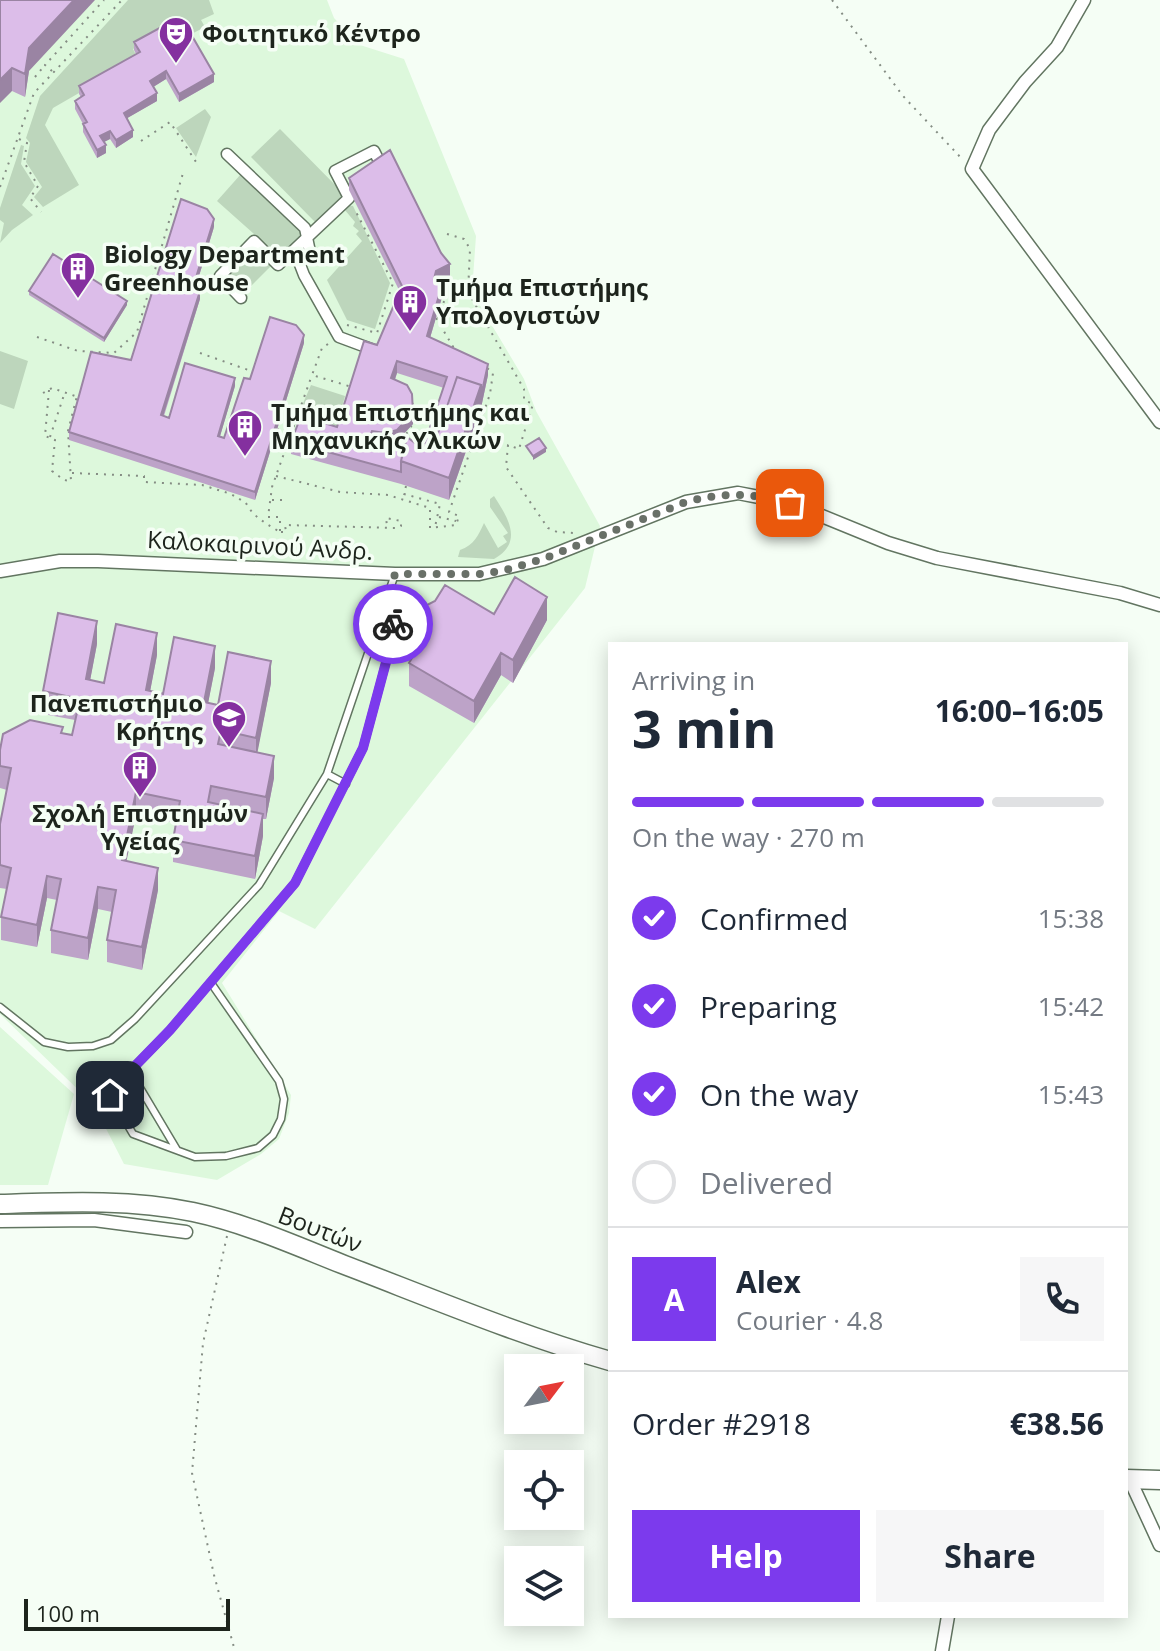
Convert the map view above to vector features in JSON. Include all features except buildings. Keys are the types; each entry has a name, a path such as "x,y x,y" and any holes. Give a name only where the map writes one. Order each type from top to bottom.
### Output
{"main road":[{"name":"Βουτών","path":"0,1204 136,1204 182,1210 229,1222 502,1325 608,1360"},
{"path":"1128,1479 1160,1480"}],"street":[{"path":"1084,0 1057,47 1025,82 989,130 972,169 1160,422"},
{"path":"241,298 220,276 254,241 278,265 349,198 335,171 374,151 382,167"},
{"path":"227,154 305,228 310,252 299,262 339,337 379,352"},
{"name":"Καλοκαιρινού Ανδρ.","path":"0,571 60,561 98,561 395,574 479,574 543,559 686,502 738,493 790,503 888,543 937,558 1107,590 1160,605"},
{"path":"0,1221 94,1220 186,1232"},
{"path":"1128,1479 1160,1545"},
{"path":"942,1651 948,1618"}],"lane":[{"path":"0,1007 44,1042 68,1047 93,1046 111,1040 135,1019 259,885 327,774 395,574"},
{"path":"211,983 279,1081 284,1099 281,1119 266,1143 226,1156 195,1157 133,1134 110,1095 170,1030 295,883 363,748 396,625 381,617"},
{"path":"327,774 346,784"},
{"path":"130,1071 177,1150"}],"path":[{"path":"35,77 104,0"},
{"path":"0,187 34,93 122,0"},
{"path":"832,0 903,96 972,169"},
{"path":"45,65 53,72"},
{"path":"27,91 34,93"},
{"path":"141,141 170,122 198,165"},
{"path":"18,139 27,143 24,162 38,186 30,198 41,212"},
{"path":"37,337 78,351 114,353 137,332 183,173"},
{"path":"349,198 393,283 377,333 351,325"},
{"path":"447,234 464,239 470,249 468,292 524,389 524,400 533,404 519,449 508,445 506,467 548,528 572,533 579,545"},
{"path":"446,265 452,275 440,286 447,293 437,319 458,355"},
{"path":"280,532 280,517 268,517 276,476 322,348 339,337"},
{"path":"200,353 259,374"},
{"path":"276,476 340,492 388,495 430,508 430,528 456,525 459,516 449,512 493,373 476,365"},
{"path":"312,375 353,387"},
{"path":"486,385 491,386"},
{"path":"43,393 52,388 84,399"},
{"path":"49,390 45,436 55,440 52,471 71,481 68,431 77,396"},
{"path":"49,438 65,392"},
{"path":"393,443 396,449 414,426 416,414 413,402 404,392"},
{"path":"289,438 297,439 294,436 298,425 294,424"},
{"path":"277,429 292,431"},
{"path":"72,473 144,476 144,482 202,485 231,494 246,503 249,510 280,532 286,532 285,525 387,526"},
{"path":"407,481 404,494 440,504 434,529"},
{"path":"231,494 233,487"},
{"path":"270,499 287,500"},
{"path":"437,517 457,521"},
{"path":"229,1222 203,1343 192,1473 214,1575 235,1651"}],"shaded area":[{"name":"Πανεπιστήμιο Κρήτης","path":"0,0 327,0 334,18 360,45 404,59 476,236 472,292 524,379 536,411 600,526 585,588 315,929 279,911 222,983 291,1095 289,1113 279,1139 261,1154 217,1180 124,1164 94,1105 0,1014"},
{"path":"128,0 209,0 214,14 201,20 205,27 174,43 165,30 133,49 138,59 53,108 45,125 79,185 43,207 34,197 42,187 26,162 30,143 26,138 40,96"},
{"path":"205,109 211,117 196,157 176,128"},
{"path":"280,129 344,194 315,222 251,157"},
{"path":"21,145 24,146 21,164 35,186 22,205 33,215 0,243 4,223 0,220 0,208"},
{"path":"241,174 304,231 280,257 217,201"},
{"path":"347,205 353,206 390,283 375,329 347,320 327,280 362,241 356,234 359,231 353,226 355,222 344,209"},
{"path":"257,248 273,264 242,295 226,278"},
{"path":"0,351 28,361 14,409 0,404"},
{"path":"311,385 345,396 333,441 294,424"},
{"path":"494,496 508,521 509,545 494,559 458,557 460,550 475,540 484,523 498,548 507,542 503,536 508,533 490,507 490,499"},
{"path":"0,1027 74,1094 48,1185 0,1185"}],"way so far":[{"path":"393,624 381,617 395,574 502,571 543,559 686,502 709,496 738,493 790,503"}],"place":[{"name":"Φοιτητικό Κέντρο","path":"176,65"},
{"name":"Biology Department Greenhouse","path":"78,300"},
{"name":"Τμήμα Επιστήμης Υπολογιστών","path":"410,333"},
{"name":"Τμήμα Επιστήμης και Μηχανικής Υλικών","path":"245,458"},
{"name":"Πανεπιστήμιο Κρήτης","path":"229,749"},
{"name":"Σχολή Επιστημών Υγείας","path":"140,799"}],"route":[{"path":"110,1095 170,1030 295,883 363,748 396,625 393,624"}]}
